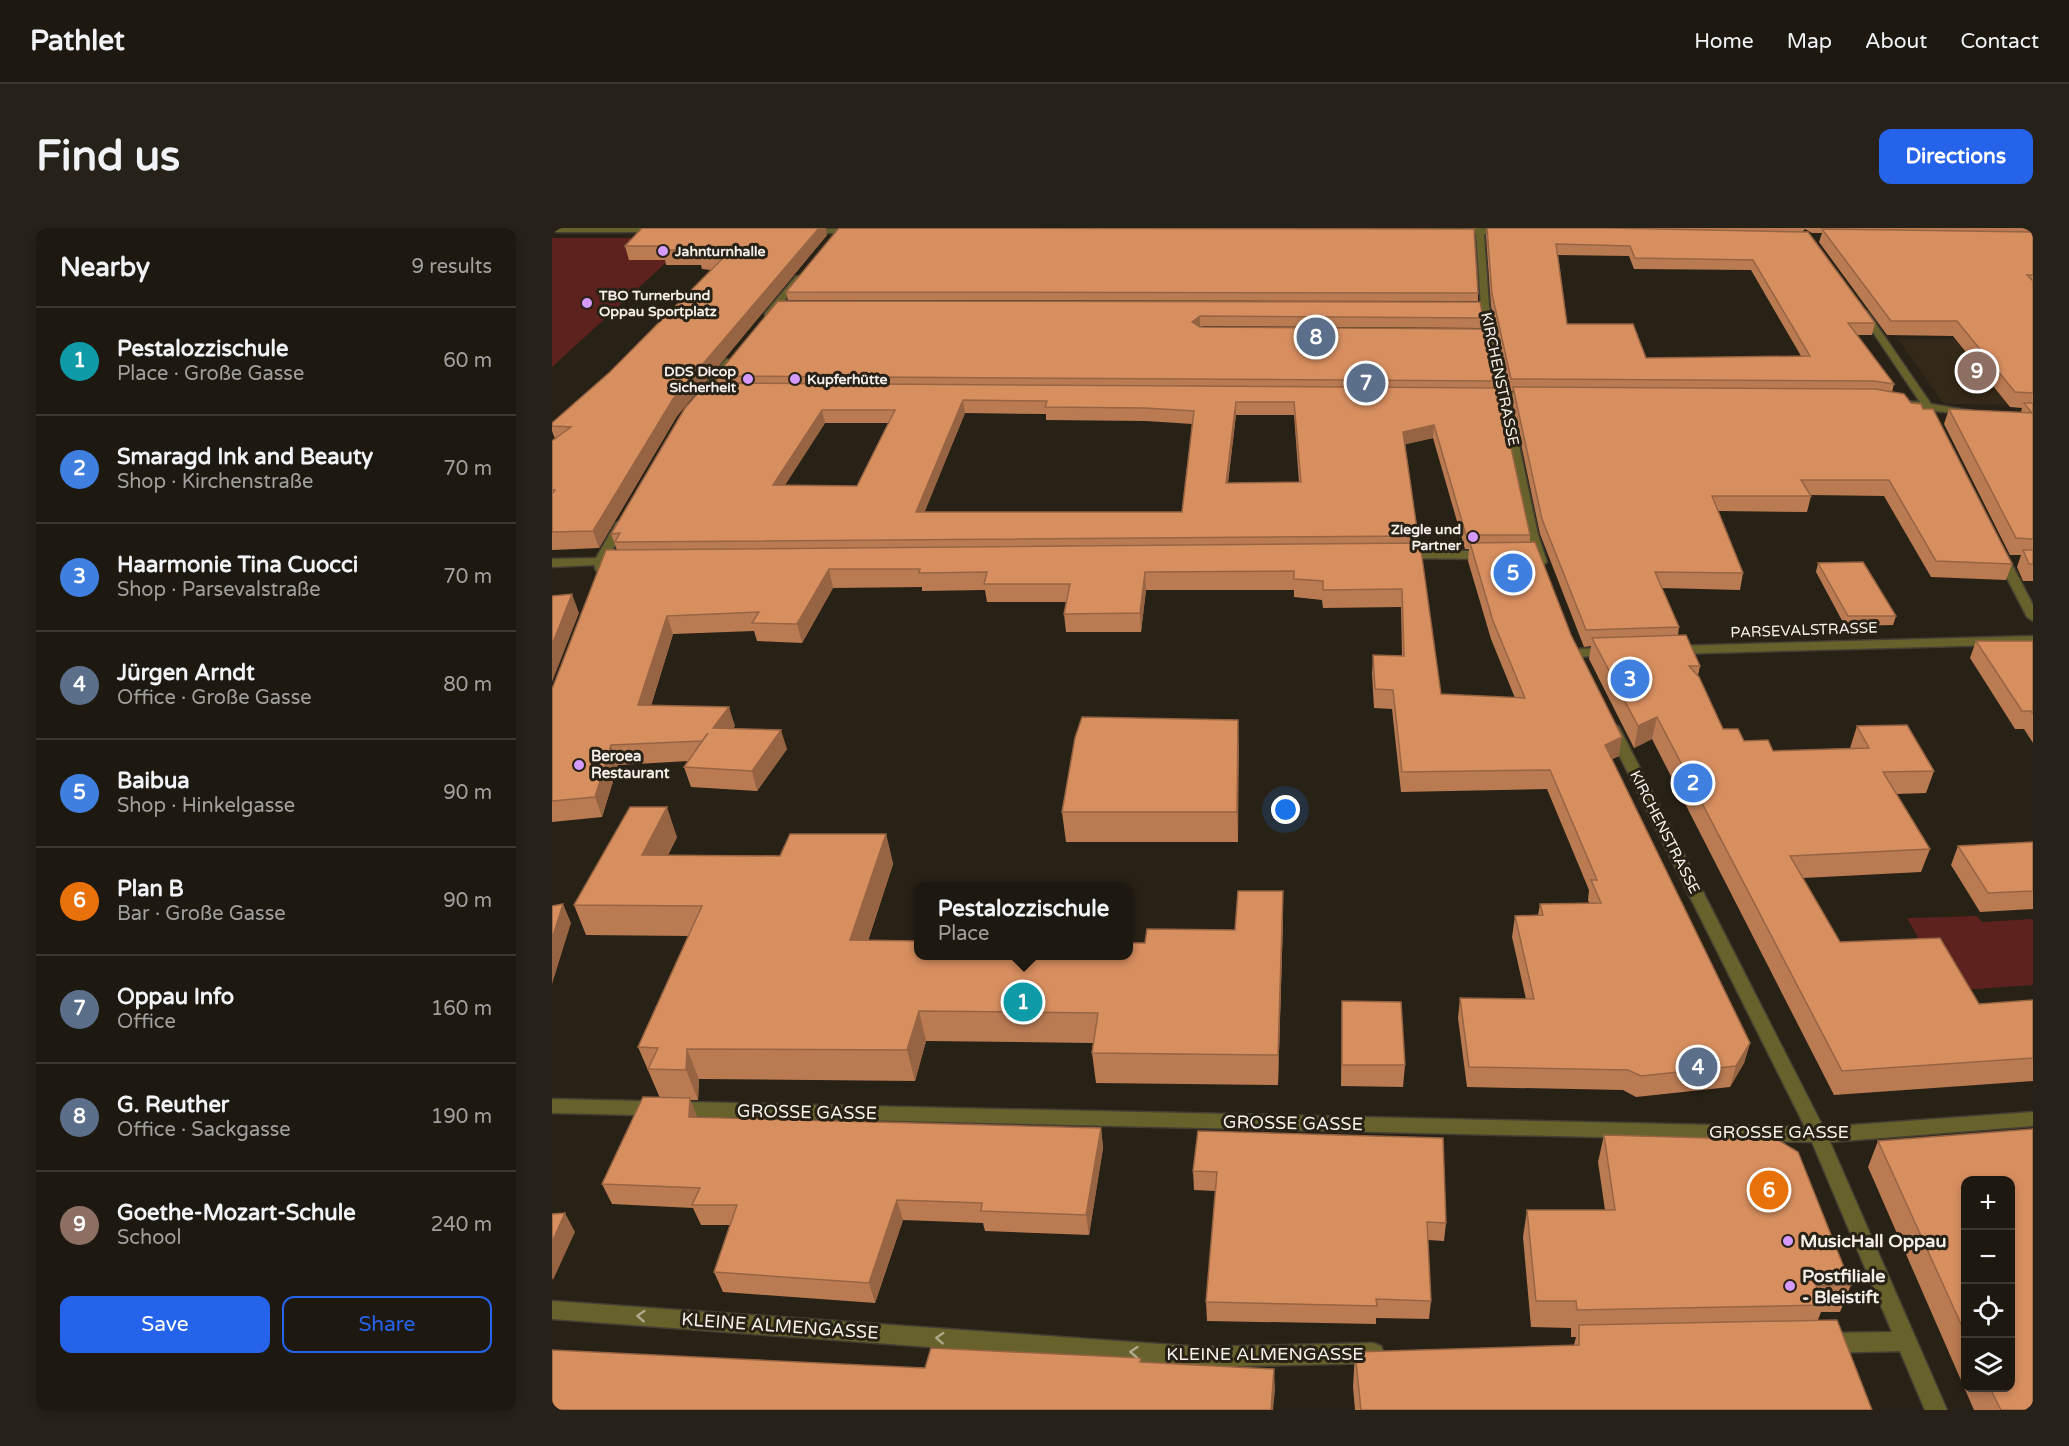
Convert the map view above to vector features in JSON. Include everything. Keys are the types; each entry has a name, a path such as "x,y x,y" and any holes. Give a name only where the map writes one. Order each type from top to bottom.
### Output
{"street":[{"path":"827,244 839,229"},
{"path":"793,231 839,229 862,231"},
{"path":"558,230 669,231"},
{"path":"1445,232 1480,230 1516,232"},
{"name":"KIRCHENSTRASSE","path":"1480,230 1479,306 1484,333 1503,394 1532,535 1532,554 1546,574"},
{"path":"762,322 805,270"},
{"path":"1854,301 1931,412"},
{"path":"776,305 788,305"},
{"path":"690,410 740,348"},
{"path":"704,391 716,391"},
{"path":"1467,394 1539,395"},
{"path":"1894,402 1931,412 1978,413"},
{"path":"601,577 600,561 630,510"},
{"path":"1994,540 2033,617"},
{"path":"1383,555 1503,554"},
{"path":"552,563 636,561"},
{"path":"2004,561 2024,561"},
{"name":"PARSEVALSTRASSE","path":"1658,650 2033,640"},
{"path":"1585,671 1574,648 1623,651"},
{"name":"KIRCHENSTRASSE","path":"1605,711 1818,1135 1936,1410"},
{"name":"GROSSE GASSE","path":"552,1106 1818,1135 2033,1119"},
{"name":"KLEINE ALMENGASSE","path":"552,1310 1202,1357 1392,1353"},
{"path":"1807,1344 1907,1341"}],"shaded area":[{"name":"TBO Turnerbund Oppau Sportplatz","path":"552,238 693,238 552,367"},
{"path":"1898,339 1976,339 2033,405 1944,404"},
{"path":"1977,916 1982,922 2033,919 2033,985 1948,991 1907,918"}],"building":[{"path":"642,228 819,228 673,399 593,531 552,532 552,494 555,490 552,490 552,441 571,427 552,426 552,423 610,372 726,255 699,255 703,250 663,250 667,246 625,246"},
{"path":"839,228 1474,229 1478,293 786,292"},
{"path":"1487,228 1808,232 1875,323 1848,323 1894,384 1874,381 1511,379 1492,294","holes":["1556,244 1630,246 1635,258 1753,260 1810,356 1646,358 1633,324 1567,324"]},
{"path":"1822,229 2033,232 2033,275 2027,275 2033,281 2033,393 2015,392 1957,321 1891,321"},
{"path":"778,301 1480,302 1483,318 1200,316 1192,322 1200,327 1486,329 1496,381 716,376"},
{"path":"707,383 1498,388 1530,535 1466,535 1434,425 1403,432 1418,536 615,542 620,533 611,534 685,408","holes":["963,400 1047,401 1045,407 1194,411 1182,512 916,512","1236,402 1294,402 1301,482 1226,483","822,410 895,410 857,486 773,485"]},
{"path":"1513,387 1875,389 1904,394 1911,403 1921,404 1923,409 1933,409 2012,564 1936,561 1889,480 1801,480 1811,496 1712,496 1743,573 1655,572 1679,627 1586,630 1542,519"},
{"path":"2024,403 2033,403 2033,539 2016,538 1949,409 2032,413"},
{"path":"1535,542 1571,635 1622,737 1605,745 1750,1043 1736,1066 1641,1076 1628,1070 1469,1067 1460,998 1534,999 1515,916 1543,915 1540,904 1601,903 1591,880 1597,880 1550,770 1402,772 1393,690 1375,689 1373,655 1404,656 1402,589 1323,590 1323,581 1294,579 1294,571 1145,572 1140,613 1064,614 1070,584 984,584 987,572 919,573 920,569 829,569 797,624 752,623 759,612 667,616 638,705 729,707 713,728 781,730 752,771 684,767 708,733 702,741 611,745 595,797 552,801 552,689 606,550 1420,543 1441,694 1525,698 1493,621 1470,543"},
{"path":"2023,550 2033,550 2033,564 2029,564"},
{"path":"1863,562 1896,616 1848,616 1818,563"},
{"path":"572,594 552,645 552,596"},
{"path":"1686,635 1700,666 1689,666 1699,677 1723,729 1738,729 1744,741 1768,740 1773,751 1869,748 1857,726 1907,725 1934,771 1883,772 1930,849 1790,856 1840,942 1940,938 1979,1004 2033,1000 2033,1058 1842,1071 1657,717 1638,726 1592,638"},
{"path":"1976,641 2033,641 2033,714 2031,711 2022,711"},
{"path":"1082,717 1238,720 1237,812 1062,812 1075,738"},
{"path":"630,807 667,807 642,855 780,856 790,834 886,834 850,940 914,941 914,960 1133,960 1133,943 1145,943 1147,929 1235,930 1238,891 1283,891 1278,1055 1092,1053 1098,1013 919,1011 907,1050 687,1049 686,1070 648,1069 658,1048 638,1047 702,906 574,905"},
{"path":"2033,842 2033,891 1988,893 1958,846"},
{"path":"563,904 552,939 552,906"},
{"path":"1342,1001 1401,1002 1405,1065 1342,1065"},
{"path":"643,1097 690,1098 689,1117 1101,1128 1086,1215 981,1211 982,1203 897,1200 869,1283 714,1272 737,1205 692,1205 700,1188 602,1184"},
{"path":"2033,1129 2033,1410 2001,1410 1992,1392 2015,1392 2015,1176 1961,1176 1961,1324 1878,1141"},
{"path":"1198,1131 1443,1138 1446,1223 1427,1222 1431,1301 1376,1299 1377,1306 1206,1302 1217,1172 1193,1171"},
{"path":"1604,1135 1778,1140 1798,1152 1851,1285 1816,1286 1824,1305 1577,1310 1576,1301 1536,1301 1527,1210 1615,1210"},
{"path":"565,1213 552,1242 552,1214"},
{"path":"1837,1320 1872,1410 1361,1410 1355,1352 1579,1345 1579,1325"},
{"path":"931,1348 1141,1358 1140,1362 1274,1369 1271,1410 552,1410 552,1350 925,1368"}],"place":[{"name":"Jahnturnhalle","path":"663,251"},
{"name":"TBO Turnerbund Oppau Sportplatz","path":"587,303"},
{"name":"G. Reuther","path":"1316,337"},
{"name":"Goethe-Mozart-Schule","path":"1977,371"},
{"name":"DDS Dicop Sicherheit","path":"748,379"},
{"name":"Kupferhütte","path":"795,379"},
{"name":"Oppau Info","path":"1366,383"},
{"name":"Ziegle und Partner","path":"1473,537"},
{"name":"Baibua","path":"1513,573"},
{"name":"Haarmonie Tina Cuocci","path":"1630,679"},
{"name":"Beroea Restaurant","path":"579,765"},
{"name":"Smaragd Ink and Beauty","path":"1693,783"},
{"name":"Pestalozzischule","path":"1023,1002"},
{"name":"Jürgen Arndt","path":"1698,1067"},
{"name":"Plan B","path":"1769,1190"},
{"name":"MusicHall Oppau","path":"1788,1241"},
{"name":"Postfiliale - Bleistift","path":"1790,1286"}]}
